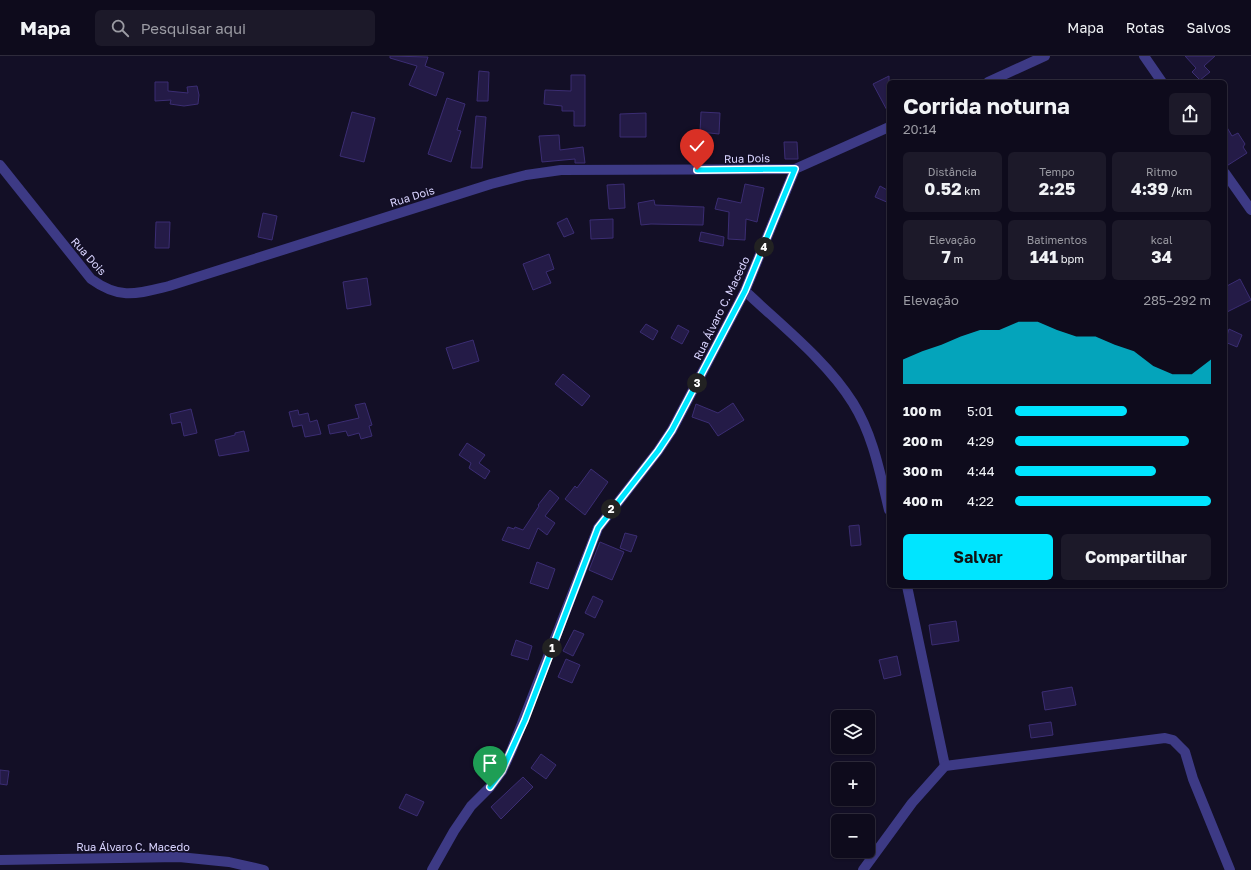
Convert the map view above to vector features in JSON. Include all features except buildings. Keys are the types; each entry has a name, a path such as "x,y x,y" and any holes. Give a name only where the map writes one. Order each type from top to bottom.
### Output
{"street":[{"path":"992,80 1045,56"},
{"path":"1144,56 1161,80"},
{"name":"Rua Dois","path":"0,166 91,279 105,289 121,294 142,292 169,286 490,184 526,175 561,170 795,169 887,128"},
{"name":"Rua Álvaro C. Macedo","path":"432,870 454,831 471,806 490,787 502,771 512,749 598,528 658,451 672,430 745,291 795,169"},
{"path":"1227,176 1251,210"},
{"path":"745,291 828,370 853,403 872,445 887,502"},
{"path":"907,588 945,766"},
{"path":"863,870 912,803 945,766 1165,738 1173,740 1185,752 1193,779 1230,870"},
{"name":"Rua Álvaro C. Macedo","path":"0,860 179,857 229,862 264,870"}],"route":[{"path":"490,787 502,771 525,720 589,548 598,528 610,510 658,451 672,430 745,291 795,169 697,170"}]}
